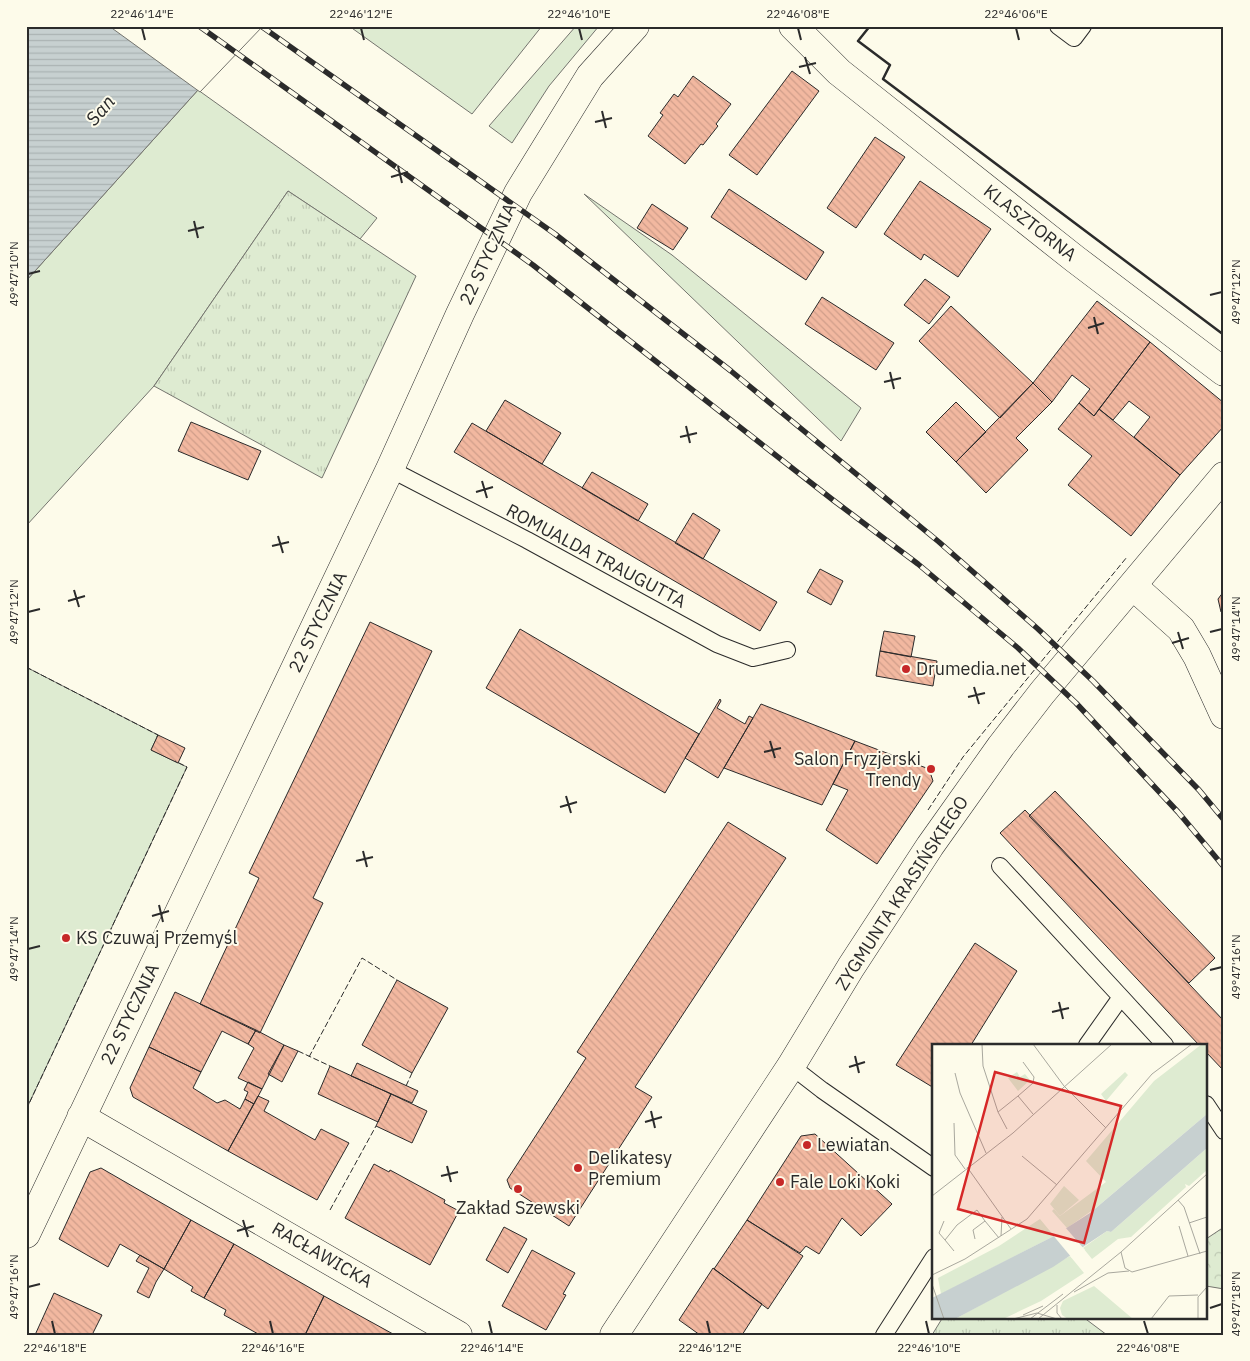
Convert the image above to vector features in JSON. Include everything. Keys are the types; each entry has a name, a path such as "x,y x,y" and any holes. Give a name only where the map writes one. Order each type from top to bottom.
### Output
{"street":[{"name":"22 STYCZNIA","path":"26,1234 390,469 460,314 518,193 590,76 635,26"},
{"name":"KLASZTORNA","path":"793,26 839,72 1075,259 1224,372"},
{"name":"KLASZTORNA","path":"816,26 839,72"},
{"name":"ZYGMUNTA KRASIŃSKIEGO","path":"614,1335 791,1066 851,967 941,831 1001,746 1042,693 1224,476"},
{"path":"1133,586 1181,629 1197,656 1224,715"},
{"name":"RACŁAWICKA","path":"81,1117 458,1335"}],"lane":[{"path":"1058,26 1074,38 1083,26"},
{"name":"ROMUALDA TRAUGUTTA","path":"390,469 527,540 717,644 753,658 786,650"},
{"path":"1000,866 1164,1044"},
{"path":"1088,1044 1121,997"},
{"path":"791,1066 822,1090 932,1167"},
{"path":"1208,1107 1224,1131"},
{"path":"884,1335 932,1260"}],"green space":[{"path":"349,26 542,26 472,114"},
{"path":"576,26 599,26 549,86 512,143 489,126"},
{"path":"198,90 377,218 360,239 288,191 154,386 26,526 26,281"},
{"path":"288,191 416,276 322,478 154,386"},
{"path":"584,194 672,255 861,408 841,441"},
{"name":"KS Czuwaj Przemyśl","path":"26,667 158,735 151,750 187,767 26,1110"},
{"path":"1224,1227 1224,1289 1208,1286 1208,1238"},
{"path":"942,1318 1084,1318 1107,1335 932,1335"}],"water":[{"name":"San","path":"26,26 261,26 198,90 26,281"}],"pier":[{"path":"109,26 263,26 200,92"}],"building":[{"path":"792,71 819,91 757,175 729,155"},
{"path":"693,76 731,104 716,124 718,126 685,164 648,136 663,115 660,113 674,94 678,97"},
{"path":"875,137 905,157 856,228 827,208"},
{"path":"920,181 991,229 958,277 924,254 921,260 884,234"},
{"path":"729,189 824,252 806,280 711,217"},
{"path":"652,204 688,228 673,250 637,228"},
{"path":"925,279 950,297 929,324 904,305"},
{"path":"822,297 894,343 876,370 805,324"},
{"path":"1097,301 1150,342 1094,416 1079,403 1090,389 1072,375 1052,402 1033,383"},
{"path":"951,306 1033,383 1000,418 919,341"},
{"path":"1150,342 1224,403 1224,426 1180,475 1134,437 1150,417 1129,401 1113,420 1099,409"},
{"path":"1033,383 1052,402 1016,438 1028,450 986,493 956,462"},
{"path":"505,400 561,433 542,464 486,431"},
{"path":"956,402 986,432 956,462 926,432"},
{"path":"1079,403 1094,416 1099,409 1180,475 1131,536 1068,485 1092,456 1058,429"},
{"path":"191,422 261,451 248,480 178,451"},
{"path":"472,423 777,602 760,631 454,452"},
{"path":"592,472 648,504 638,521 582,488"},
{"path":"693,513 720,530 703,559 675,543"},
{"path":"820,569 843,581 831,605 807,592"},
{"path":"1224,591 1224,614 1221,612 1218,599"},
{"path":"370,622 432,651 313,898 323,903 260,1033 200,1004 259,878 249,873"},
{"path":"520,629 699,734 665,793 486,688"},
{"path":"884,631 915,636 911,657 880,651"},
{"name":"Drumedia.net","path":"880,651 937,661 933,686 876,676"},
{"path":"720,699 721,701 717,708 745,724 749,716 753,718 718,778 685,758"},
{"path":"761,704 855,741 822,805 724,768"},
{"path":"158,735 185,748 178,763 151,750"},
{"path":"855,741 929,769 933,781 877,864 826,830 848,790 833,784"},
{"path":"1055,791 1215,958 1189,983 1029,816"},
{"path":"1025,810 1224,1021 1224,1071 1208,1054 1208,1044 1198,1044 1000,833"},
{"path":"728,822 786,858 635,1087 652,1097 569,1226 510,1188 507,1180 586,1058 577,1052"},
{"path":"975,943 1017,971 972,1044 932,1044 932,1087 896,1065"},
{"path":"397,980 448,1008 412,1073 362,1045"},
{"path":"175,992 256,1030 248,1044 222,1031 201,1072 149,1047"},
{"path":"256,1030 284,1045 262,1089 238,1078 254,1048 248,1044"},
{"path":"284,1045 298,1051 282,1082 268,1074"},
{"path":"149,1047 201,1072 193,1088 217,1103 225,1100 240,1109 245,1099 254,1104 228,1151 133,1097 130,1088"},
{"path":"357,1063 418,1091 412,1103 351,1076"},
{"path":"330,1066 391,1094 378,1122 318,1094"},
{"path":"248,1082 262,1089 254,1104 245,1099 248,1092 244,1090"},
{"path":"391,1094 427,1111 412,1143 376,1126"},
{"path":"258,1096 269,1101 264,1111 315,1140 321,1129 349,1143 317,1200 228,1151"},
{"path":"815,1134 892,1204 861,1236 842,1218 819,1254 806,1246 800,1253 747,1220 801,1136"},
{"path":"374,1164 389,1172 390,1170 445,1200 444,1203 459,1211 430,1265 345,1218"},
{"path":"101,1168 191,1220 164,1269 120,1244 108,1267 59,1239 90,1172"},
{"path":"191,1220 234,1244 204,1298 191,1291 193,1287 164,1269"},
{"path":"747,1220 803,1256 768,1309 714,1269"},
{"path":"504,1227 527,1239 508,1273 486,1260"},
{"path":"234,1244 324,1296 305,1335 260,1335 224,1315 226,1310 204,1298"},
{"path":"532,1250 575,1273 563,1294 566,1295 546,1330 502,1306"},
{"path":"140,1255 164,1269 149,1298 137,1292 149,1268 136,1261"},
{"path":"713,1268 762,1304 742,1335 700,1335 679,1320"},
{"path":"54,1293 102,1315 92,1335 35,1335"},
{"path":"324,1296 393,1334 305,1335"}],"railway":[{"path":"199,26 533,265 833,500 918,564 1018,648 1076,703 1178,812 1224,867"},
{"path":"261,26 555,234 731,371 939,542 1038,629 1093,681 1199,790 1224,820"}],"fence":[{"path":"928,810 963,757 1127,557"},
{"path":"26,667 158,735 156,738"},
{"path":"26,1110 187,767 175,761"},
{"path":"309,1057 362,958 397,980"},
{"path":"298,1051 330,1066"},
{"path":"406,1086 412,1073"},
{"path":"330,1210 376,1126"}],"wall":[{"path":"870,26 858,41 890,65 883,79 1224,335"}],"place":[{"name":"Drumedia.net","path":"906,669"},
{"name":"Salon Fryzjerski Trendy","path":"931,769"},
{"name":"KS Czuwaj Przemyśl","path":"66,938"},
{"name":"Lewiatan","path":"807,1145"},
{"name":"Delikatesy Premium","path":"578,1168"},
{"name":"Fale Loki Koki","path":"780,1182"},
{"name":"Zakład Szewski","path":"518,1189"}]}
